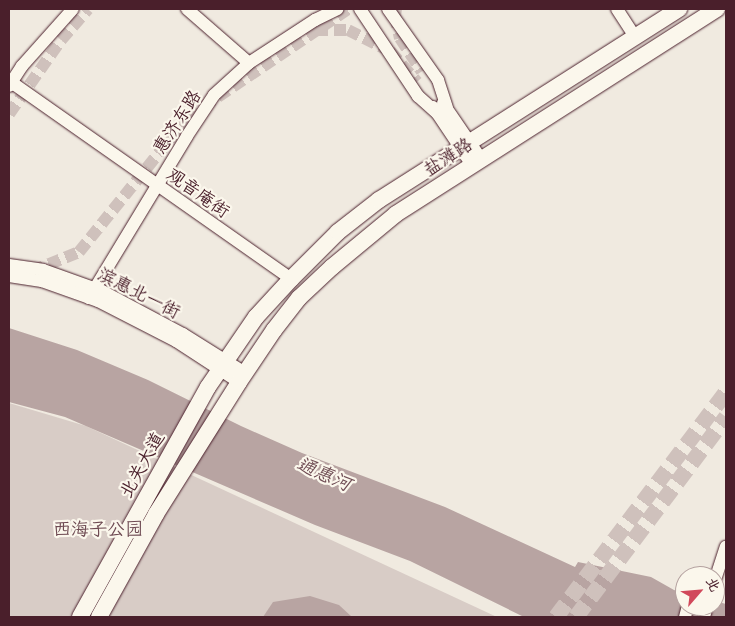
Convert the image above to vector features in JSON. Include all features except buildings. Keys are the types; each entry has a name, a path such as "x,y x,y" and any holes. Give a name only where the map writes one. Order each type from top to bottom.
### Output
{"main road":[{"name":"盐滩路","path":"223,364 256,317 291,279 338,232 368,208 464,144 679,9"},
{"name":"盐滩路","path":"242,377 299,298 332,267 396,214 717,9"},
{"name":"北关大道","path":"80,617 208,387 223,364"},
{"name":"北关大道","path":"99,617 156,514 242,377"}],"street":[{"path":"10,84 22,66 72,9"},
{"path":"187,9 248,63"},
{"name":"惠济东路","path":"92,293 214,95 248,63 314,20 338,9"},
{"path":"360,9 418,96 442,111"},
{"path":"388,9 438,80 442,111"},
{"path":"617,9 635,37"},
{"path":"420,77 476,162"},
{"name":"观音庵街","path":"10,84 291,279"},
{"name":"滨惠北一街","path":"9,265 42,270 92,293 223,364 242,377"},
{"name":"滨惠北一街","path":"9,276 42,281 92,293"},
{"path":"720,566 726,547"}],"green space":[{"name":"西海子公园","path":"9,403 86,426 497,617 9,617"}],"water":[{"name":"通惠河","path":"9,328 77,350 148,380 241,426 302,453 445,507 575,567 578,562 651,577 675,590 675,616 725,616 725,604 726,617 524,617 410,561 315,525 65,417 9,402"},
{"path":"310,596 339,605 352,617 263,617 273,602"}],"tunnel":[{"path":"9,114 61,40 88,9"},
{"path":"32,271 79,252 188,117 348,9"},
{"path":"396,9 395,15 400,38 422,72"},
{"path":"316,30 348,30 390,51 417,82"},
{"path":"556,617 726,392"},
{"path":"576,617 726,417"}]}
